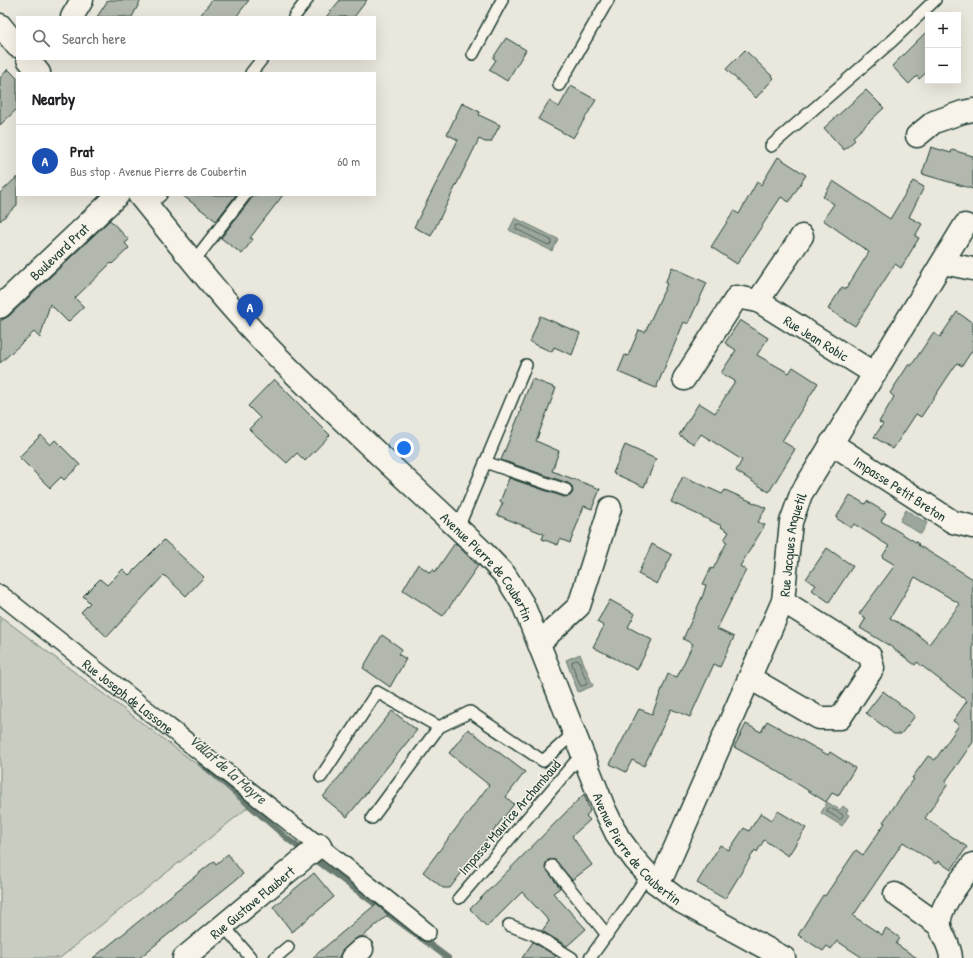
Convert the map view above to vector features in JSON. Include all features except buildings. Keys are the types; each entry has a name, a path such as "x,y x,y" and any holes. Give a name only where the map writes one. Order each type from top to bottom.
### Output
{"street":[{"path":"73,16 82,0"},
{"path":"0,25 16,45"},
{"path":"917,136 934,122 973,110"},
{"name":"Boulevard Prat","path":"0,307 117,196"},
{"name":"Avenue Pierre de Coubertin","path":"149,199 193,262 250,327 298,378 458,528 505,576 523,604 604,808 618,838 635,860 652,878 680,901 784,958"},
{"name":"Rue Jacques Anquetil","path":"652,878 664,872 783,600 792,522 801,494 965,225"},
{"path":"758,301 802,236"},
{"path":"943,263 973,269"},
{"name":"Rue Jean Robic","path":"684,379 737,297 758,301 875,374"},
{"name":"Impasse Petit Breton","path":"831,443 954,522 973,527"},
{"path":"539,643 579,606 610,508"},
{"name":"Rue Joseph de Lassone","path":"0,594 89,666 320,845 427,932"},
{"path":"750,678 818,718 840,718 874,668 870,656 783,600"},
{"name":"Rue Gustave Flaubert","path":"184,958 320,845"},
{"path":"940,926 942,913 948,899 973,864"},
{"path":"895,894 940,926 950,948 951,958"}],"lane":[{"path":"295,16 307,0"},
{"path":"473,54 502,0"},
{"path":"559,85 608,0"},
{"path":"771,146 892,41 934,0"},
{"path":"252,72 261,60"},
{"path":"193,262 244,196"},
{"path":"458,528 526,365"},
{"path":"485,462 566,490"},
{"path":"321,777 377,692 439,727"},
{"path":"372,818 439,727 470,712 542,761 574,733"},
{"name":"Impasse Maurice Archambaud","path":"459,898 582,754"},
{"path":"552,866 607,935"},
{"path":"590,958 628,906 652,878"},
{"path":"509,925 535,935 572,958"},
{"path":"223,926 251,958"},
{"path":"275,958 288,948"}],"shaded area":[{"path":"0,616 251,805 60,958 0,958"}],"water":[{"path":"515,218 558,239 552,251 509,230"},
{"path":"906,510 927,523 921,534 900,521"},
{"path":"580,654 593,686 578,692 566,660"},
{"path":"827,802 840,810 843,806 848,810 846,813 849,815 842,826 821,813"}],"waterway":[{"name":"Vallat de la Mayre","path":"201,763 289,840 448,958"}],"place":[{"name":"Prat","path":"250,327"}]}
